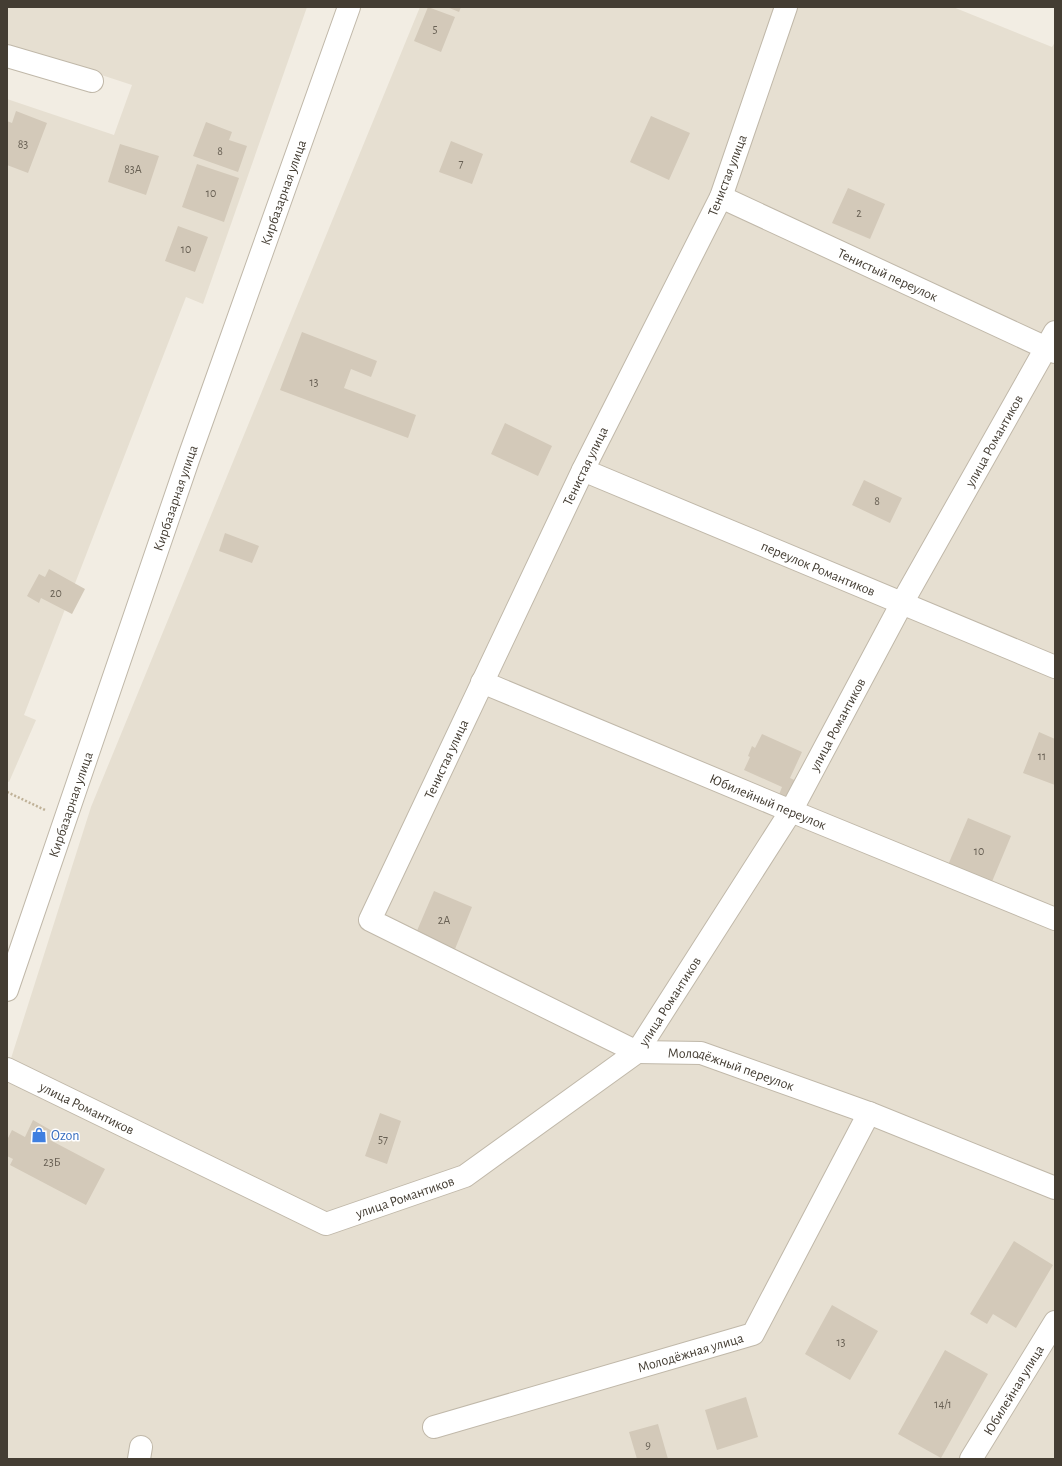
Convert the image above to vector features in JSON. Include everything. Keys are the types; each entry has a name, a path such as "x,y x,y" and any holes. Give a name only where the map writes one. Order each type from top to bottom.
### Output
{"street":[{"name":"Кирбазарная улица","path":"7,990 192,449 349,7"},
{"name":"Тенистая улица","path":"370,920 583,470 721,197 786,7"},
{"path":"7,56 92,81"},
{"name":"Тенистый переулок","path":"721,197 1052,344"},
{"name":"улица Романтиков","path":"7,1069 326,1224 465,1176 637,1052 791,811 902,603 1052,344"},
{"name":"переулок Романтиков","path":"583,470 1055,667"},
{"name":"Юбилейный переулок","path":"482,682 1055,919"},
{"name":"Молодёжный переулок","path":"370,920 637,1052 701,1053 869,1113 1055,1188"},
{"name":"Молодёжная улица","path":"434,1427 753,1334 869,1113"},
{"name":"Юбилейная улица","path":"971,1459 1055,1322"}],"path":[{"path":"7,792 66,819"}],"shaded area":[{"path":"7,7 307,7 203,304 186,297 24,715 36,720 9,782 7,781 7,99 114,135 132,85 7,44"},
{"path":"420,7 953,7 1052,47 1055,42 1055,1459 7,1459 7,1071 91,807"}],"building":[{"path":"428,7 455,17 441,52 414,41"},
{"path":"447,7 461,7 459,12"},
{"path":"16,111 47,123 28,173 7,165 7,121 12,123"},
{"path":"651,116 690,133 669,180 630,162"},
{"path":"206,122 232,132 229,140 247,146 238,172 193,156"},
{"path":"451,141 483,154 472,184 439,172"},
{"path":"120,144 159,156 146,195 108,182"},
{"path":"197,164 239,178 224,222 182,207"},
{"path":"848,188 885,204 870,239 832,223"},
{"path":"178,226 208,237 195,272 165,261"},
{"path":"302,332 377,361 371,377 351,369 344,388 416,415 408,438 280,390"},
{"path":"505,423 552,446 538,476 491,454"},
{"path":"864,480 902,498 890,523 852,505"},
{"path":"225,533 259,546 252,563 219,551"},
{"path":"49,569 85,589 72,614 41,598 39,603 27,596 39,574 45,577"},
{"path":"1039,732 1055,739 1055,785 1023,773"},
{"path":"762,734 802,752 790,778 803,784 792,807 777,800 782,787 744,770 750,757 748,756 752,746 755,748"},
{"path":"968,818 1011,836 991,884 948,865"},
{"path":"434,891 472,907 455,949 416,933"},
{"path":"380,1113 401,1121 387,1164 365,1156"},
{"path":"33,1120 54,1132 50,1140 105,1169 86,1205 10,1165 13,1159 7,1156 7,1140 12,1130 25,1137"},
{"path":"1014,1241 1053,1265 1016,1328 993,1314 987,1324 970,1314"},
{"path":"832,1305 878,1331 850,1380 805,1354"},
{"path":"945,1350 988,1374 941,1458 898,1434"},
{"path":"746,1397 758,1437 717,1450 705,1410"},
{"path":"658,1424 668,1459 637,1459 629,1432"}],"place":[{"name":"Ozon","path":"39,1135"}]}
